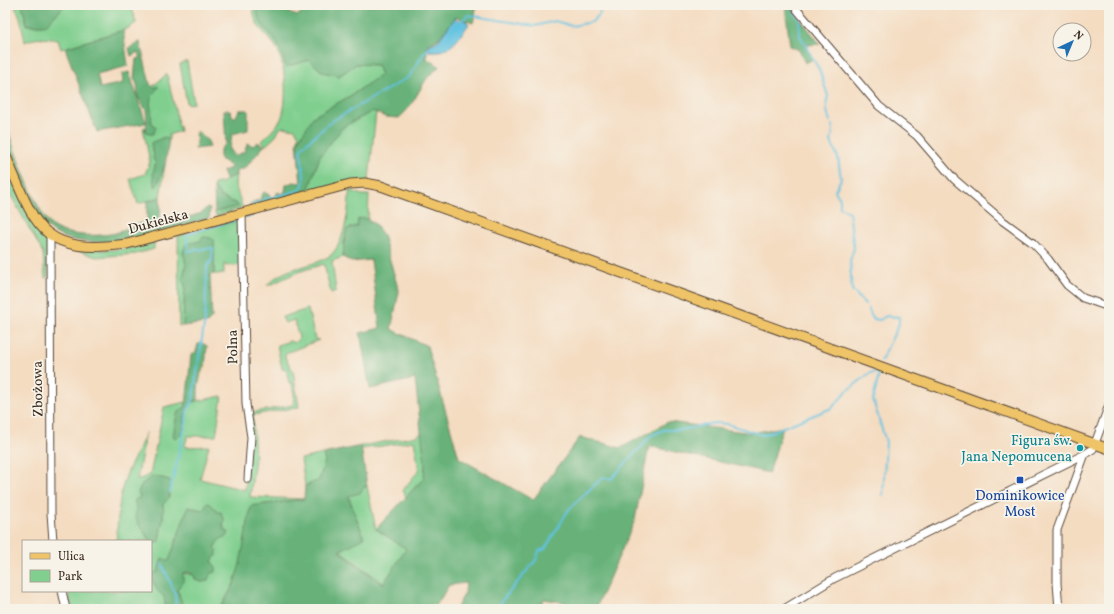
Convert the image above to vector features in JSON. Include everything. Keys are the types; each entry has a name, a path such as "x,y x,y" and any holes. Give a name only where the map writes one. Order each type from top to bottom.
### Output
{"main road":[{"name":"Dukielska","path":"5,154 32,215 38,225 50,237 72,244 108,247 127,244 350,184 365,183 381,186 1109,449"}],"street":[{"path":"793,5 879,106 917,136 954,179 1003,221 1033,243 1048,259 1067,285 1083,298 1109,306"},
{"name":"Polna","path":"242,214 246,404 251,437 248,479"},
{"name":"Zbożowa","path":"50,237 51,506 53,540"},
{"path":"784,609 835,578 1085,454 1093,449 1109,406"},
{"path":"1059,609 1057,530 1085,454"},
{"path":"62,592 66,609"}],"green space":[{"path":"14,5 22,5 27,25 46,25 65,5 129,5 133,11 136,23 127,29 61,49 58,40 41,38 25,42 20,17"},
{"path":"22,5 65,5 46,25 27,25"},
{"path":"253,5 256,5 257,12 263,26 277,43 286,66 309,60 323,72 339,76 356,64 377,65 381,75 350,96 313,117 297,143 299,136 295,129 284,127 280,128 276,136 265,146 262,141 278,124 283,113 285,104 285,82 284,71 278,51 274,44 259,27 255,18"},
{"path":"256,5 272,5 297,16 310,5 477,5 473,23 456,17 438,39 427,45 427,59 439,66 428,77 412,103 399,118 386,117 373,111 343,127 320,156 308,191 249,207 251,203 261,199 261,195 264,192 269,195 269,197 273,197 278,192 281,194 285,192 286,185 293,182 301,183 297,143 313,117 350,96 381,75 377,65 356,64 339,76 323,72 309,60 286,67 277,43 261,22"},
{"path":"785,5 789,5 820,44 806,45 813,59 805,63 799,50 790,46"},
{"path":"123,30 128,66 97,74 100,88 123,83 122,74 129,72 146,123 97,132 65,48"},
{"path":"139,41 150,84 154,88 158,86 150,101 152,117 151,122 156,128 153,134 149,134 145,131 147,123 146,110 138,97 137,84 134,79 136,59 141,58 138,52 131,56 129,48 137,44"},
{"path":"187,61 194,103 187,104 180,64"},
{"path":"167,74 180,131 169,135 169,140 164,137 154,152 156,163 154,166 156,187 165,165 160,197 138,204 130,179 145,174 150,162 143,128 145,127 145,131 152,123 149,101 154,88 152,87"},
{"path":"224,110 230,110 233,117 236,117 239,110 248,110 248,130 232,134 230,149 235,156 244,152 248,143 253,146 257,142 264,146 244,169 236,171 236,175 226,179 223,171 231,168 231,166 220,159 220,149 226,144"},
{"path":"373,111 376,112 369,180 308,191 320,156 343,127"},
{"path":"5,122 31,191 44,217 57,229 64,232 82,235 116,233 144,222 147,219 147,202 160,197 160,226 202,213 206,208 210,209 209,218 153,234 110,241 90,242 71,239 55,233 49,229 37,213 11,157 5,140"},
{"path":"197,131 208,141 210,147 195,149 197,139 195,135"},
{"path":"164,137 169,140 165,165 156,187 154,185 153,173 156,163 153,159 154,153 152,151 151,143"},
{"path":"5,164 27,213 46,241 48,249 48,277 45,278 43,253 10,194 5,188"},
{"path":"236,175 235,184 242,206 240,209 216,216 215,212 239,206 220,196 216,189 214,189 214,184 226,181 226,179"},
{"path":"214,189 216,189 220,196 239,206 215,212"},
{"path":"349,189 352,189 352,191 362,195 369,195 368,220 364,218 357,226 347,229 343,257 332,261 336,291 331,293 324,264 298,272 267,285 280,275 293,269 322,260 334,252 345,226"},
{"path":"365,218 375,224 383,235 399,292 391,329 427,346 459,458 533,500 580,437 621,448 668,422 752,433 783,427 769,473 649,446 635,520 596,608 544,599 538,609 456,609 465,593 466,583 449,585 434,609 220,609 233,586 240,564 251,506 304,499 305,486 319,480 325,461 323,454 361,446 367,486 363,488 360,493 348,496 364,538 339,551 383,584 406,549 376,529 424,478 425,465 415,379 370,389 360,333 380,328 371,260 351,262 343,257 347,229 357,226 358,219"},
{"path":"240,220 242,265 227,266 224,264 224,274 214,274 214,241 200,241 183,253 186,266 182,279 185,285 183,326 179,326 178,236"},
{"path":"203,237 211,238 214,241 214,274 210,275 212,318 207,323 183,326 185,285 182,279 186,266 183,253 186,244 200,241"},
{"path":"154,243 154,249 136,254 96,257 62,245 87,249 108,250"},
{"path":"308,309 315,339 319,340 286,353 285,357 293,371 299,407 254,415 253,417 255,458 250,497 304,499 251,506 241,563 233,586 220,609 180,609 178,597 180,595 177,590 183,573 195,575 195,579 201,582 207,581 216,543 222,537 224,530 223,517 217,512 205,508 202,510 188,507 171,557 156,585 164,596 166,609 72,609 68,592 152,592 152,542 153,544 159,541 163,518 163,504 140,497 137,511 139,522 150,540 116,540 120,499 125,478 146,432 137,480 150,475 164,407 186,402 186,406 182,409 187,417 186,410 192,402 222,396 216,436 188,436 185,445 186,447 209,446 200,479 245,490 250,413 293,405 294,394 292,383 289,383 286,369 282,369 277,345 290,341 294,343 299,338 294,320 285,323 282,317"},
{"path":"198,344 204,344 207,346 205,367 201,373 198,388 198,400 192,402 186,410 183,434 175,438 173,436 177,414 186,406 191,355 196,352"},
{"path":"422,432 425,465 424,478 406,497 403,490 419,470 414,441 362,449 361,446 417,436"},
{"path":"323,454 325,461 319,481 305,486 301,459"},
{"path":"154,476 170,480 169,498 163,504 163,518 159,541 153,544 152,540 150,540 141,528 137,521 136,515 134,501 140,497 138,492 143,483"},
{"path":"367,486 376,529 407,548 384,584 339,550 364,538 348,495"},
{"path":"209,503 217,512 221,512 225,521 223,523 224,530 229,532 227,537 222,538 215,548 217,550 217,556 214,557 212,562 216,567 216,572 212,573 207,581 201,582 195,579 194,575 188,572 183,573 183,581 177,590 182,602 180,609 166,609 164,596 156,589 153,583 153,573 158,572 162,558 169,561 188,507 202,510 205,508 206,504"}],"water":[{"path":"455,18 460,21 464,20 469,24 457,41 453,45 443,50 429,51 429,45 438,41"}],"waterway":[{"path":"460,22 468,15 535,26 555,21 572,26 592,22 599,15 602,5"},
{"path":"802,10 805,5"},
{"path":"793,11 799,18 800,36 810,53"},
{"path":"252,205 266,199 300,190 304,182 300,151 303,146 332,121 409,77 424,53 430,47"},
{"path":"811,56 819,69 828,96 827,108 830,121"},
{"path":"832,125 833,131 831,141 838,158 841,179 835,191 840,199 840,207 849,212 854,248 850,261 852,290 865,304"},
{"path":"245,217 252,216"},
{"path":"170,492 186,423 187,411 192,403 205,319 207,266 212,260 213,248 187,251 187,234 239,219"},
{"path":"868,308 873,319 880,320 886,316 899,317 899,324 881,361"},
{"path":"500,603 536,560 539,551 545,549 569,509 603,477 611,479 652,435 664,430 681,430 715,423 727,424 763,435 832,408 847,391 870,373 877,372 879,374 873,400 886,442 883,495"},
{"path":"162,564 175,593 176,609"}],"place":[{"name":"Figura św. Jana Nepomucena","path":"1080,448"},
{"name":"Dominikowice Most","path":"1020,480"}]}
